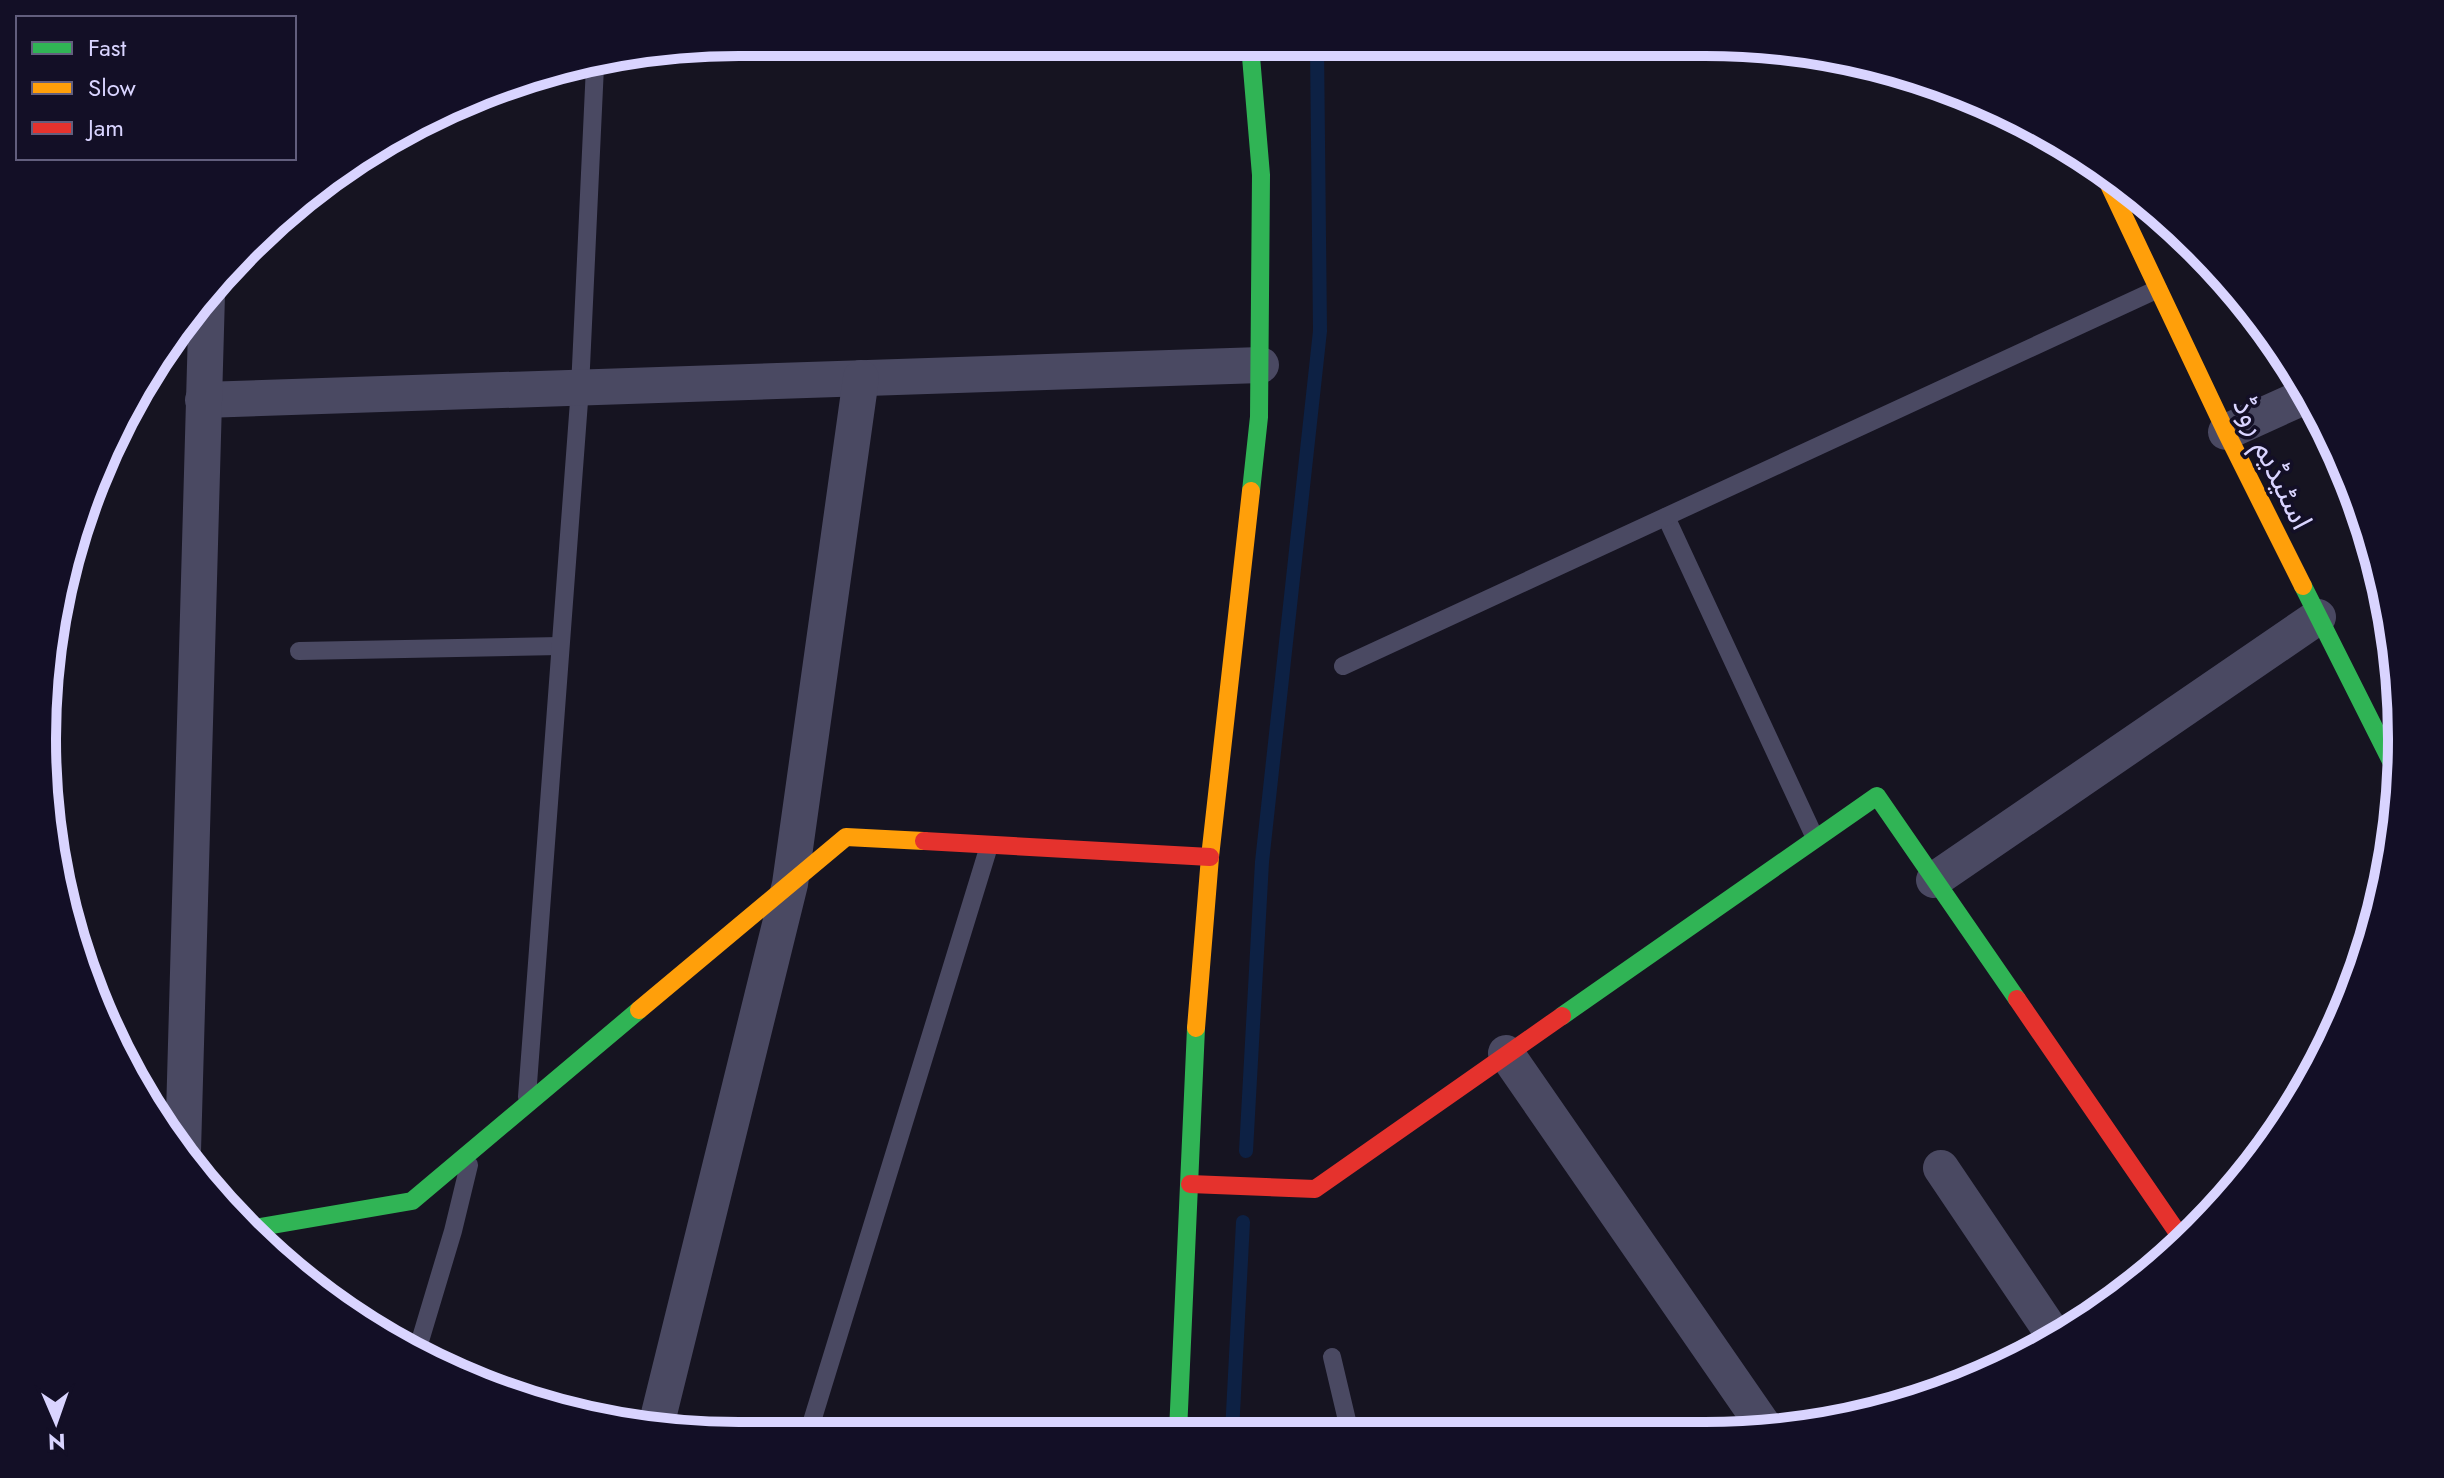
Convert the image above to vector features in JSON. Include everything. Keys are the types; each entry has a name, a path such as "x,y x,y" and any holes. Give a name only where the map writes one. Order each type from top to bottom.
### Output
{"street":[{"path":"1178,1422 1196,1032 1210,857 1259,417 1261,175 1251,56"},
{"name":"اسٹیڈیم روڈ","path":"2112,190 2226,432 2388,755"},
{"path":"183,1136 206,312"},
{"path":"203,400 1261,365"},
{"path":"658,1417 790,884 861,378"},
{"path":"2226,432 2297,400"},
{"path":"1934,880 2318,617"},
{"path":"1190,1184 1315,1189 1877,796 2177,1232"},
{"path":"261,1227 412,1201 846,837 1210,857"},
{"path":"1506,1053 1760,1420"},
{"path":"1941,1168 2049,1328"}],"lane":[{"path":"526,1105 580,388 595,72"},
{"path":"1343,666 2158,289"},
{"path":"1666,517 1815,838"},
{"path":"299,651 560,646"},
{"path":"812,1422 989,846"},
{"path":"420,1342 453,1231 472,1151"},
{"path":"1332,1357 1347,1422"}],"waterway":[{"path":"1246,1151 1262,862 1320,331 1317,56"},
{"path":"1233,1422 1243,1222"}],"traffic: fast":[{"path":"1251,56 1261,175 1259,417 1251,491"},
{"path":"2303,586 2388,754"},
{"path":"1562,1016 1877,796 2017,999"},
{"path":"261,1227 412,1201 639,1010"},
{"path":"1178,1422 1196,1028"}],"traffic: slow":[{"path":"2112,190 2303,586"},
{"path":"1196,1028 1210,857 1251,491"},
{"path":"639,1010 846,837 924,841"}],"traffic: jam":[{"path":"924,841 1210,857"},
{"path":"2017,999 2177,1232"},
{"path":"1190,1184 1315,1189 1562,1016"}]}
